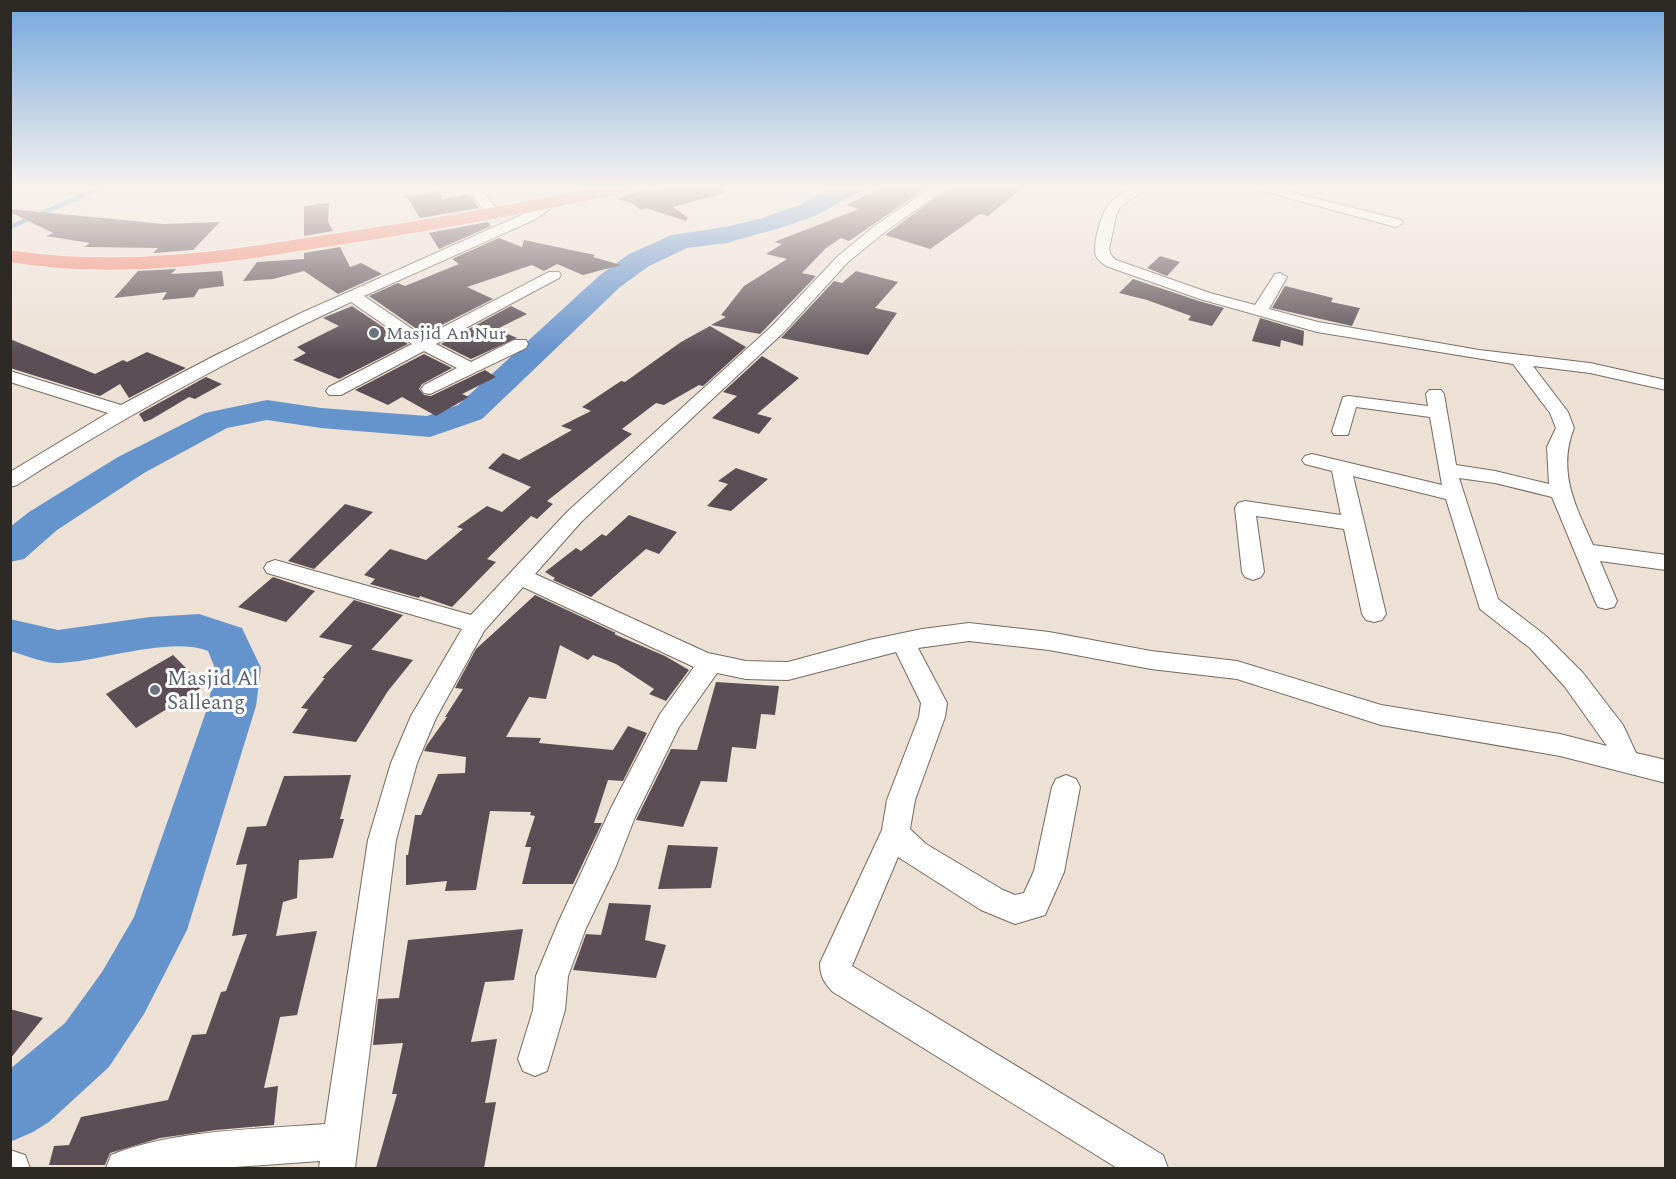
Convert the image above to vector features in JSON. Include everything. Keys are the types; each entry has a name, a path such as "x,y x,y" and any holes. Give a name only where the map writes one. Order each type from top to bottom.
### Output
{"highway":[{"path":"10,251 83,257 177,255 285,242"},
{"path":"10,256 41,261 87,263 197,259 317,242"}],"street":[{"path":"10,481 121,411 188,374 352,295 474,242"},
{"path":"124,1168 201,1152 338,1155 382,840 404,763 424,716 476,625 574,517 778,330 843,259 864,242"},
{"path":"1104,242 1102,249 1104,257 1111,263 1259,312 1317,327 1424,346 1614,373 1665,385"},
{"path":"335,391 554,275"},
{"path":"1259,312 1280,277"},
{"path":"352,295 422,343 464,364 466,368 463,373"},
{"path":"430,389 520,344"},
{"path":"1519,360 1558,412 1565,428 1557,447 1560,493 1606,601"},
{"path":"10,376 121,411"},
{"path":"1435,394 1447,470 1488,603 1538,642 1574,680 1614,733 1626,760"},
{"path":"1341,431 1349,401 1438,413"},
{"path":"1312,460 1455,495"},
{"path":"1341,468 1374,614"},
{"path":"1447,470 1495,477 1560,493"},
{"path":"1253,572 1245,508 1354,524"},
{"path":"1585,551 1665,563"},
{"path":"275,568 476,625"},
{"path":"521,578 711,663 746,670 788,671 903,642 969,632 1049,641 1151,660 1237,670 1381,715 1560,745 1626,760 1665,772"},
{"path":"903,642 934,703 932,717 902,800 896,830 837,963 836,974 1150,1168"},
{"path":"535,1059 549,1010 552,976 573,922 601,866 622,815 669,721 711,663"},
{"path":"896,830 905,845 957,881 1015,910 1025,908 1034,905 1049,872 1066,787"}],"building":[{"path":"84,242 201,242 193,250 153,253 158,248 84,247 90,243"},
{"path":"435,242 455,242 439,249"},
{"path":"490,242 509,242 522,247 523,242 534,242 595,255 593,257 621,265 583,275 557,264 544,271 532,265 467,287 493,299 424,334 369,296 398,283 405,286 459,264 452,259"},
{"path":"774,242 835,242 802,273 816,276 760,334 711,325 726,317 721,315 744,286 787,259 766,254 782,244"},
{"path":"908,242 940,242 930,249"},
{"path":"340,247 350,267 361,263 382,274 338,294 304,271 273,279 243,281 257,262 304,259 304,253"},
{"path":"1160,256 1180,262 1167,276 1147,268"},
{"path":"176,269 171,274 222,271 224,286 199,289 194,297 162,300 167,292 114,298 138,271"},
{"path":"856,271 898,282 875,308 897,313 868,355 781,338 834,281 842,283"},
{"path":"1133,279 1224,308 1212,326 1188,320 1191,316 1147,300 1119,293"},
{"path":"1285,286 1333,298 1331,302 1360,308 1352,326 1272,308"},
{"path":"352,306 408,344 339,379 293,360 306,353 297,347 339,326 323,318"},
{"path":"511,306 527,314 497,329 517,338 471,359 441,344"},
{"path":"1260,318 1304,331 1303,346 1281,340 1280,347 1252,341"},
{"path":"710,326 746,347 703,386 699,385 664,405 656,403 622,429 632,434 547,501 553,504 537,519 531,516 487,559 496,562 452,607 420,596 419,598 370,584 375,579 364,575 390,549 426,560 463,529 457,527 487,506 502,512 531,487 488,468 503,453 519,460 572,430 561,426 591,411 582,407 621,381 625,382 681,342"},
{"path":"10,339 95,374 123,360 127,362 147,352 186,368 129,398 120,384 100,396 10,368"},
{"path":"424,354 452,368 422,384 419,389 424,395 431,396 485,370 496,377 462,394 469,397 436,416 402,397 388,405 355,390"},
{"path":"762,356 799,378 757,414 772,418 759,434 712,418 737,396 723,392"},
{"path":"206,377 222,384 195,399 189,397 144,422 139,414"},
{"path":"736,468 768,479 731,511 707,506 728,484 718,481"},
{"path":"345,504 373,512 314,569 288,561"},
{"path":"629,515 677,532 659,554 646,549 591,597 553,580 555,578 545,572 576,548 581,551 602,534 606,536"},
{"path":"273,577 315,591 286,622 238,607"},
{"path":"535,595 665,656 689,670 666,701 649,694 654,689 616,664 593,655 588,660 560,645 546,699 529,697 506,737 541,738 539,743 613,750 628,726 647,733 623,781 608,780 594,823 602,823 573,884 522,884 531,847 525,847 535,816 530,815 531,812 490,811 476,890 445,891 447,881 406,885 406,855 408,855 415,815 421,815 438,774 465,773 466,757 424,751 463,689 455,688 476,649"},
{"path":"354,600 403,615 371,650 319,637"},
{"path":"353,645 413,660 388,691 356,742 292,733 308,709 301,708 325,678 322,678"},
{"name":"Masjid Al Salleang","path":"173,655 204,686 136,728 106,694"},
{"path":"716,682 779,686 775,715 761,714 756,749 732,747 727,782 701,781 683,827 636,820 671,749 697,750"},
{"path":"351,775 340,819 344,819 333,858 299,860 297,898 283,902 276,936 317,931 297,1015 280,1017 264,1088 278,1086 274,1125 160,1138 110,1153 105,1165 49,1165 54,1146 69,1145 81,1117 168,1100 192,1035 206,1034 221,992 226,991 247,934 232,936 247,864 236,865 247,827 266,826 284,776"},
{"path":"668,845 718,847 711,888 658,889"},
{"path":"609,903 651,905 645,940 666,945 656,978 573,970 586,934 601,935"},
{"path":"523,929 514,980 485,982 471,1042 497,1039 485,1103 496,1102 484,1168 376,1168 397,1094 392,1094 403,1043 373,1045 378,999 399,998 408,940"},
{"path":"10,1009 43,1018 10,1059"}],"waterway":[{"path":"10,549 43,521 131,465 217,420 267,410 321,418 430,427 470,412 610,281 639,260 679,242"},
{"path":"10,635 58,647 150,633 199,630 226,640 238,668 232,706 158,930 123,993 87,1045 26,1099 10,1109"}],"place":[{"name":"Masjid An Nur","path":"374,333"},
{"name":"Masjid Al Salleang","path":"155,690"}]}
